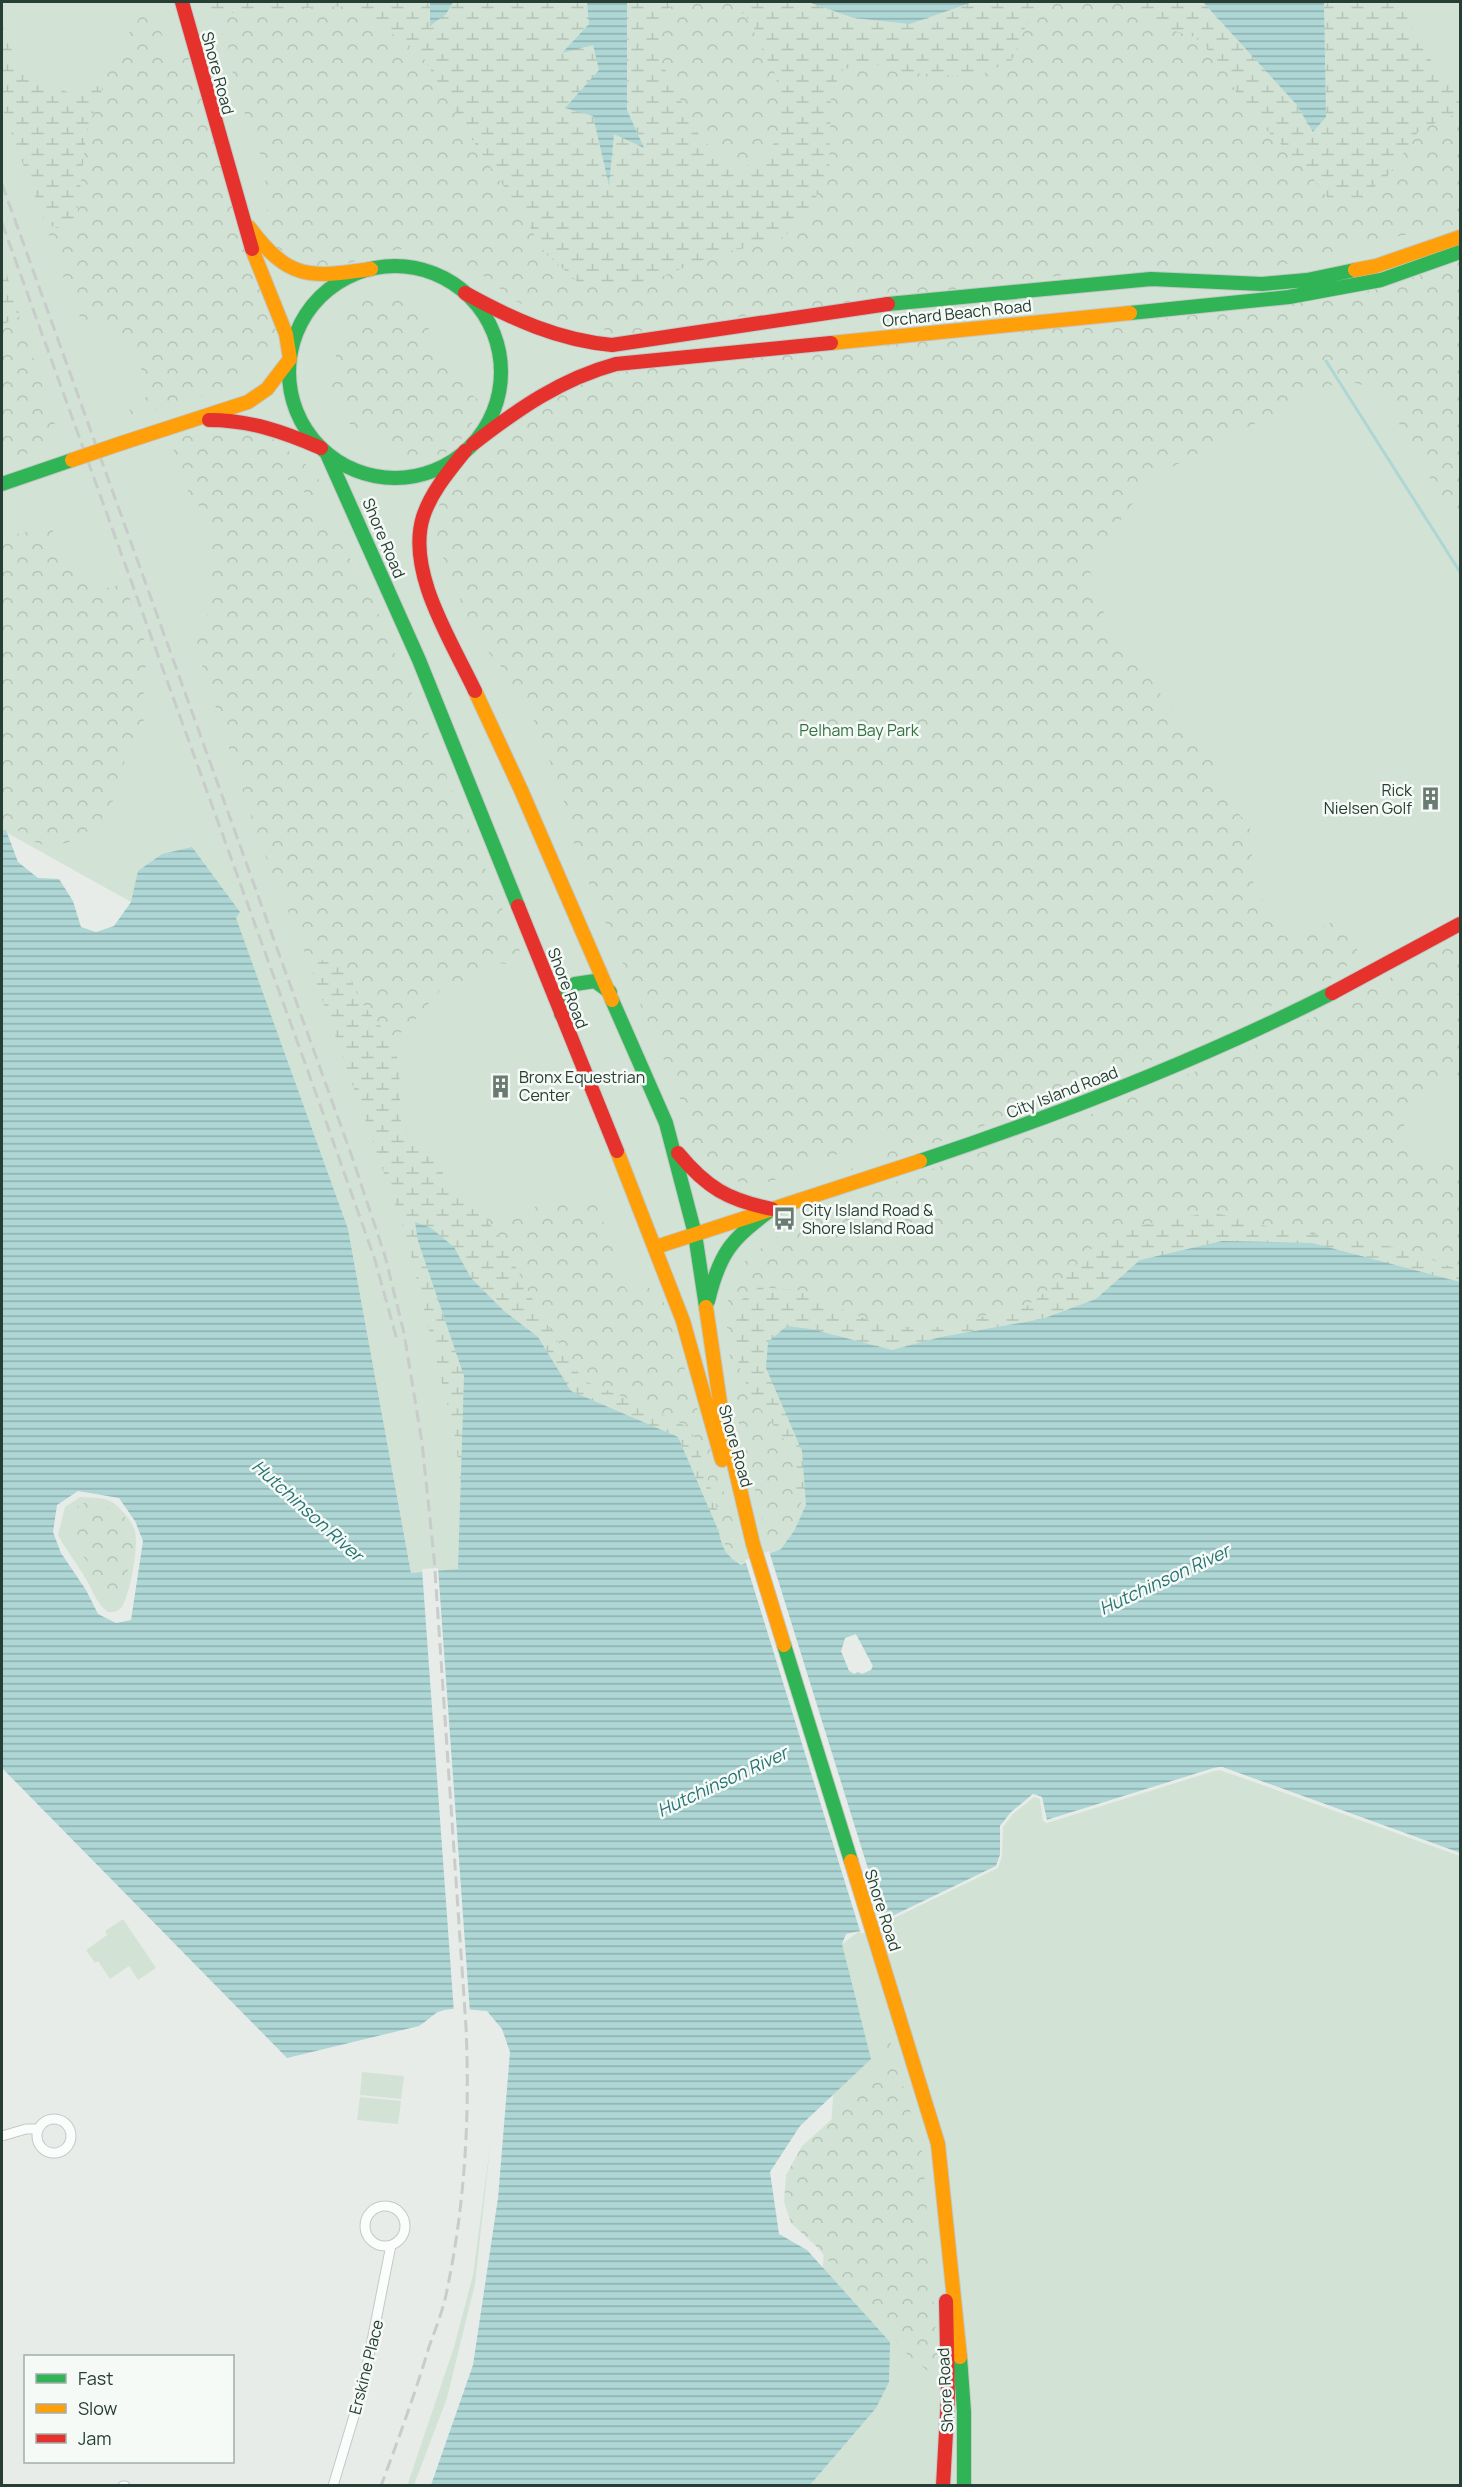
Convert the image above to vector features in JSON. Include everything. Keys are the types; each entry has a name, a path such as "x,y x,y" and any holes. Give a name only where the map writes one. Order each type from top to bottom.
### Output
{"main road":[{"name":"Shore Road","path":"182,2 217,132 245,221 248,240 285,334 290,359"},
{"name":"Shore Road","path":"245,221 267,252 285,267 309,274 323,275 371,269"},
{"name":"Orchard Beach Road","path":"465,293 521,323 544,332 579,342 612,345 896,303 1053,287 1151,279 1262,284 1307,280 1400,260 1461,237"},
{"name":"Orchard Beach Road","path":"469,448 548,389 575,376 616,364 1289,297 1381,280 1461,252"},
{"path":"189,421 225,419 274,428 324,451 356,471 374,476 394,478 432,471 449,463 469,448 489,420 497,401 500,381 497,343 489,324 465,293 448,281 427,272 403,267 371,269 336,285 314,305 298,330 290,359 289,378 294,405 303,425 324,451"},
{"path":"2,484 248,402 267,389 290,359"},
{"name":"Shore Road","path":"469,448 438,486 424,514 417,549 422,576 612,994 666,1123 673,1146 695,1234 721,1409 753,1544 938,2144 964,2412 964,2486"},
{"name":"Shore Road","path":"324,451 343,486 423,671 656,1248 683,1322 731,1493 753,1544"},
{"name":"City Island Road","path":"656,1248 1069,1109 1310,1004 1461,924"},
{"path":"561,1016 563,994 575,984 595,981 612,994"},
{"path":"673,1146 696,1174 721,1195 734,1201 772,1209"},
{"path":"706,1310 720,1258 741,1233 772,1209"},
{"name":"Shore Road","path":"943,2486 948,2396 946,2317 948,2256"},
{"path":"964,2412 970,2449 972,2486"}],"street":[{"path":"2,2136 26,2129 38,2129"},
{"name":"Erskine Place","path":"333,2486 363,2386 391,2246 404,2234 403,2216 394,2208 378,2207 367,2219 367,2235 380,2246 391,2246"}],"green space":[{"name":"Pelham Bay Park","path":"2,2 1460,2 1460,1282 806,1505 794,1531 781,1549 741,1565 726,1552 719,1532 464,1376 458,1570 411,1573 348,1229 131,902 2,830"},
{"path":"207,2 677,2 663,13 658,56 697,132 725,164 740,170 764,156 778,138 780,108 776,75 755,37 754,25 732,2 1052,2 1027,23 1012,60 977,77 895,72 867,61 843,70 831,91 829,174 806,215 779,242 723,252 646,283 579,283 545,253 523,215 463,126 421,53 351,6 252,10 218,15 211,13"},
{"path":"677,2 732,2 754,25 755,37 776,75 780,108 778,138 765,156 740,170 725,164 697,132 658,56 663,13"},
{"path":"1052,2 1127,2 1156,25 1195,37 1226,69 1242,106 1305,168 1330,201 1386,178 1418,132 1448,116 1460,114 1460,225 1350,245 1304,262 1245,270 1189,267 1073,274 703,322 613,336 608,330 564,324 516,301 485,277 449,255 399,249 338,266 305,266 272,244 266,203 265,168 250,125 234,91 232,62 227,43 211,13 218,15 252,10 351,6 421,53 463,126 523,215 545,253 646,283 723,252 779,242 829,117 831,91 843,70 867,61 895,72 927,73 1012,60 1027,23"},
{"path":"1127,2 1402,2 1411,27 1424,50 1441,72 1460,89 1460,114 1448,116 1418,132 1386,178 1361,197 1330,201 1305,168 1242,106 1226,69 1195,37 1156,25"},
{"path":"145,10 151,14 159,26 169,63 187,52 230,194 282,339 277,354 265,355 228,383 240,386 168,404 134,419 129,409 149,395 130,333 111,334 76,314 45,223 64,231 80,192 87,128 101,95 103,70"},
{"path":"2,24 16,61 26,76 51,84 77,97 102,84 101,95 87,128 75,233 45,223 2,108"},
{"path":"2,260 20,316 2,325"},
{"path":"1460,261 1460,531 1380,390 1345,380 1313,393 1151,478 1112,532 1087,561 1113,635 1135,658 1188,732 1217,745 1214,773 1237,812 1249,825 1253,844 1250,876 1283,936 1298,939 1336,920 1356,940 1358,955 1336,976 1098,1085 868,1167 846,1172 877,1153 895,1125 819,1163 788,1176 763,1183 742,1182 719,1177 701,1166 695,1159 688,1117 576,853 562,793 530,710 502,668 478,640 447,570 436,534 440,499 470,463 523,413 593,379 637,368 1168,318 1338,298 1390,286"},
{"path":"376,293 393,296 417,310 427,325 438,365 456,374 470,393 479,400 471,425 463,437 454,447 431,461 404,463 390,437 376,433 355,432 348,421 343,405 328,384 349,310"},
{"path":"20,316 61,444 2,461 2,325"},
{"path":"238,426 268,434 281,447 300,458 317,476 326,496 316,501 276,471 292,495 338,540 365,582 520,951 519,961 511,965 500,963 484,973 442,988 414,1021 392,1040 359,1000 349,973 320,960 312,971 256,832 194,640 207,628 210,544 203,512 172,468 175,437"},
{"path":"51,527 67,562 94,591 125,584 149,654 144,673 143,716 146,742 129,746 112,803 97,826 67,843 46,846 27,839 15,828 2,821 2,537"},
{"path":"1460,940 1460,978 1452,983 1444,999 1460,993 1460,1023 1453,1037 1460,1042 1460,1089 1444,1078 1427,1093 1403,1127 1411,1150 1429,1166 1448,1164 1460,1168 1460,1270 1399,1248 1274,1228 1212,1212 1143,1225 1100,1240 1070,1273 1027,1306 937,1327 891,1328 847,1312 806,1291 780,1433 797,1460 794,1490 802,1501 786,1536 776,1546 769,1549 736,1410 727,1332 728,1290 747,1258 819,1208 1084,1117 1211,1065 1336,1007"},
{"path":"320,960 338,963 349,973 359,1000 392,1040 399,1064 401,1124 416,1143 437,1161 453,1195 482,1213 502,1240 538,1310 575,1369 587,1382 654,1410 689,1428 696,1440 718,1513 719,1532 717,1528 458,1561 461,1491 456,1441 406,1235 312,971"},
{"path":"596,1198 624,1287 629,1292 643,1284 662,1297 744,1556 737,1557 726,1546 719,1532 718,1513 696,1440 689,1428 654,1410 587,1382 575,1369 538,1310 502,1240 482,1213 489,1208 514,1214 533,1208 549,1199 574,1205"},
{"path":"1212,1212 1274,1228 1399,1248 1460,1270 1460,1314 877,1669 858,1677 849,1674 781,1549 794,1531 806,1505 794,1490 797,1460 780,1433 752,1399 739,1366 733,1306 759,1287 806,1291 847,1312 891,1328 937,1327 1027,1306 1070,1273 1100,1240 1143,1225","holes":["856,1634 873,1666 871,1670 862,1674 849,1671 841,1651 845,1638"]},
{"path":"80,1497 101,1498 112,1502 128,1517 135,1531 135,1559 130,1582 124,1602 116,1611 108,1612 100,1604 58,1535 65,1507"},
{"path":"86,1502 118,1511 130,1524 133,1540 132,1557 124,1590 115,1607 103,1600 87,1561 74,1545 72,1525 77,1507"},
{"path":"1214,1768 1460,1853 1460,2485 810,2485 842,1944 1000,1826 1033,1794"},
{"path":"123,1919 156,1968 138,1980 129,1966 110,1979 98,1961 95,1963 86,1950 107,1935 105,1931"},
{"path":"887,2030 923,2155 939,2380 907,2354 816,2246 791,2223 784,2202 786,2175 802,2146 886,2071"},
{"path":"362,2072 404,2076 401,2099 360,2095"},
{"path":"360,2097 401,2101 398,2124 357,2120"},
{"path":"491,2139 475,2284 447,2398 414,2485 407,2486 454,2347 473,2275"}],"water":[{"path":"430,2 453,2 446,14 430,26"},
{"path":"587,2 627,2 627,110 644,148 614,134 609,185 593,116 565,108 599,70 593,45 562,53 589,24"},
{"path":"808,2 973,2 910,24 854,18"},
{"path":"1203,2 1324,2 1326,117 1313,132 1296,104"},
{"name":"Hutchinson River","path":"2,830 6,830 18,862 38,878 59,879 73,901 81,927 96,932 114,926 131,902 138,871 162,854 192,847 240,912 236,918 348,1229 411,1573 458,1569 464,1376 418,1241 415,1222 431,1228 454,1247 471,1278 504,1311 538,1337 571,1391 678,1437 724,1548 741,1565 781,1549 794,1531 806,1505 802,1451 766,1368 768,1342 787,1326 811,1329 892,1350 941,1337 1042,1319 1096,1299 1140,1260 1222,1241 1312,1243 1460,1282 1460,1853 1222,1767 1214,1768 1046,1820 1042,1797 1033,1794 1000,1826 1000,1855 996,1866 865,1930 846,1934 842,1944 871,2059 800,2126 770,2172 779,2234 807,2250 890,2342 889,2382 876,2408 810,2485 431,2485 473,2365 498,2198 510,2052 502,2029 487,2011 449,2009 438,2012 419,2026 287,2058 2,1768","holes":["78,1491 119,1498 135,1521 143,1541 131,1620 116,1623 98,1614 86,1590 61,1553 53,1532 57,1505","856,1634 873,1666 871,1670 862,1674 849,1671 841,1651 845,1638"]}],"pier":[{"path":"769,1551 884,1920 996,1866 1000,1855 1000,1826 1011,1812 1033,1794 1042,1797 1047,1820 1222,1767 1460,1853 1460,1856 1221,1770 1047,1823 1043,1821 1040,1799 1034,1797 1013,1814 1003,1827 1002,1856 998,1868 861,1934 745,1560"},
{"path":"438,1568 470,2013 454,2013 422,1569"}],"waterway":[{"path":"1326,361 1460,572"}],"railway":[{"path":"2,184 351,1154 385,1256 404,1333 422,1443 434,1557 466,2027 467,2094 462,2195 446,2295 381,2486"},
{"path":"2,223 375,1260 397,1340"}],"traffic: fast":[{"path":"1130,313 1289,297 1381,280 1460,252"},
{"path":"395,266 416,268 435,274 454,284 470,297 483,313 493,332 499,351 501,372 499,393 493,412 483,431 470,447 454,460 435,470 416,476 395,478 374,476 355,470 336,460 320,447 307,431 297,412 291,393 289,372 291,351 297,332 307,313 320,297 336,284 355,274 374,268 395,266"},
{"path":"888,304 1151,279 1262,284 1307,280 1355,270"},
{"path":"327,454 419,660 518,906"},
{"path":"2,484 72,460"},
{"path":"561,1014 563,994 575,984 595,981 610,992"},
{"path":"920,1161 1129,1084 1231,1041 1332,993"},
{"path":"612,1000 666,1123 695,1234 706,1307"},
{"path":"708,1301 723,1258 737,1238 772,1209"},
{"path":"784,1645 851,1861"},
{"path":"960,2357 964,2412 964,2486"}],"traffic: slow":[{"path":"249,227 276,257 301,271 331,274 371,269"},
{"path":"1355,270 1376,266 1460,237"},
{"path":"252,249 286,334 290,359"},
{"path":"831,343 1130,313"},
{"path":"122,443 248,402 267,389 290,359"},
{"path":"72,460 122,443"},
{"path":"475,691 521,790 612,1000"},
{"path":"617,1151 683,1321 722,1460"},
{"path":"656,1247 920,1161"},
{"path":"706,1307 721,1409 753,1544 784,1645"},
{"path":"851,1861 938,2144 960,2357"}],"traffic: jam":[{"path":"182,2 252,249"},
{"path":"465,293 536,327 573,338 612,345 888,304"},
{"path":"473,444 541,396 577,378 616,364 831,343"},
{"path":"209,420 239,422 266,428 321,448"},
{"path":"465,451 431,499 423,517 419,538 426,583 434,606 475,691"},
{"path":"518,906 617,1151"},
{"path":"1332,993 1460,924"},
{"path":"678,1153 699,1175 719,1191 731,1197 772,1209"},
{"path":"943,2486 948,2396 946,2301"}],"place":[{"name":"Rick Nielsen Golf","path":"1430,799"},
{"name":"Bronx Equestrian Center","path":"501,1086"},
{"name":"City Island Road & Shore Island Road","path":"784,1219"}]}
